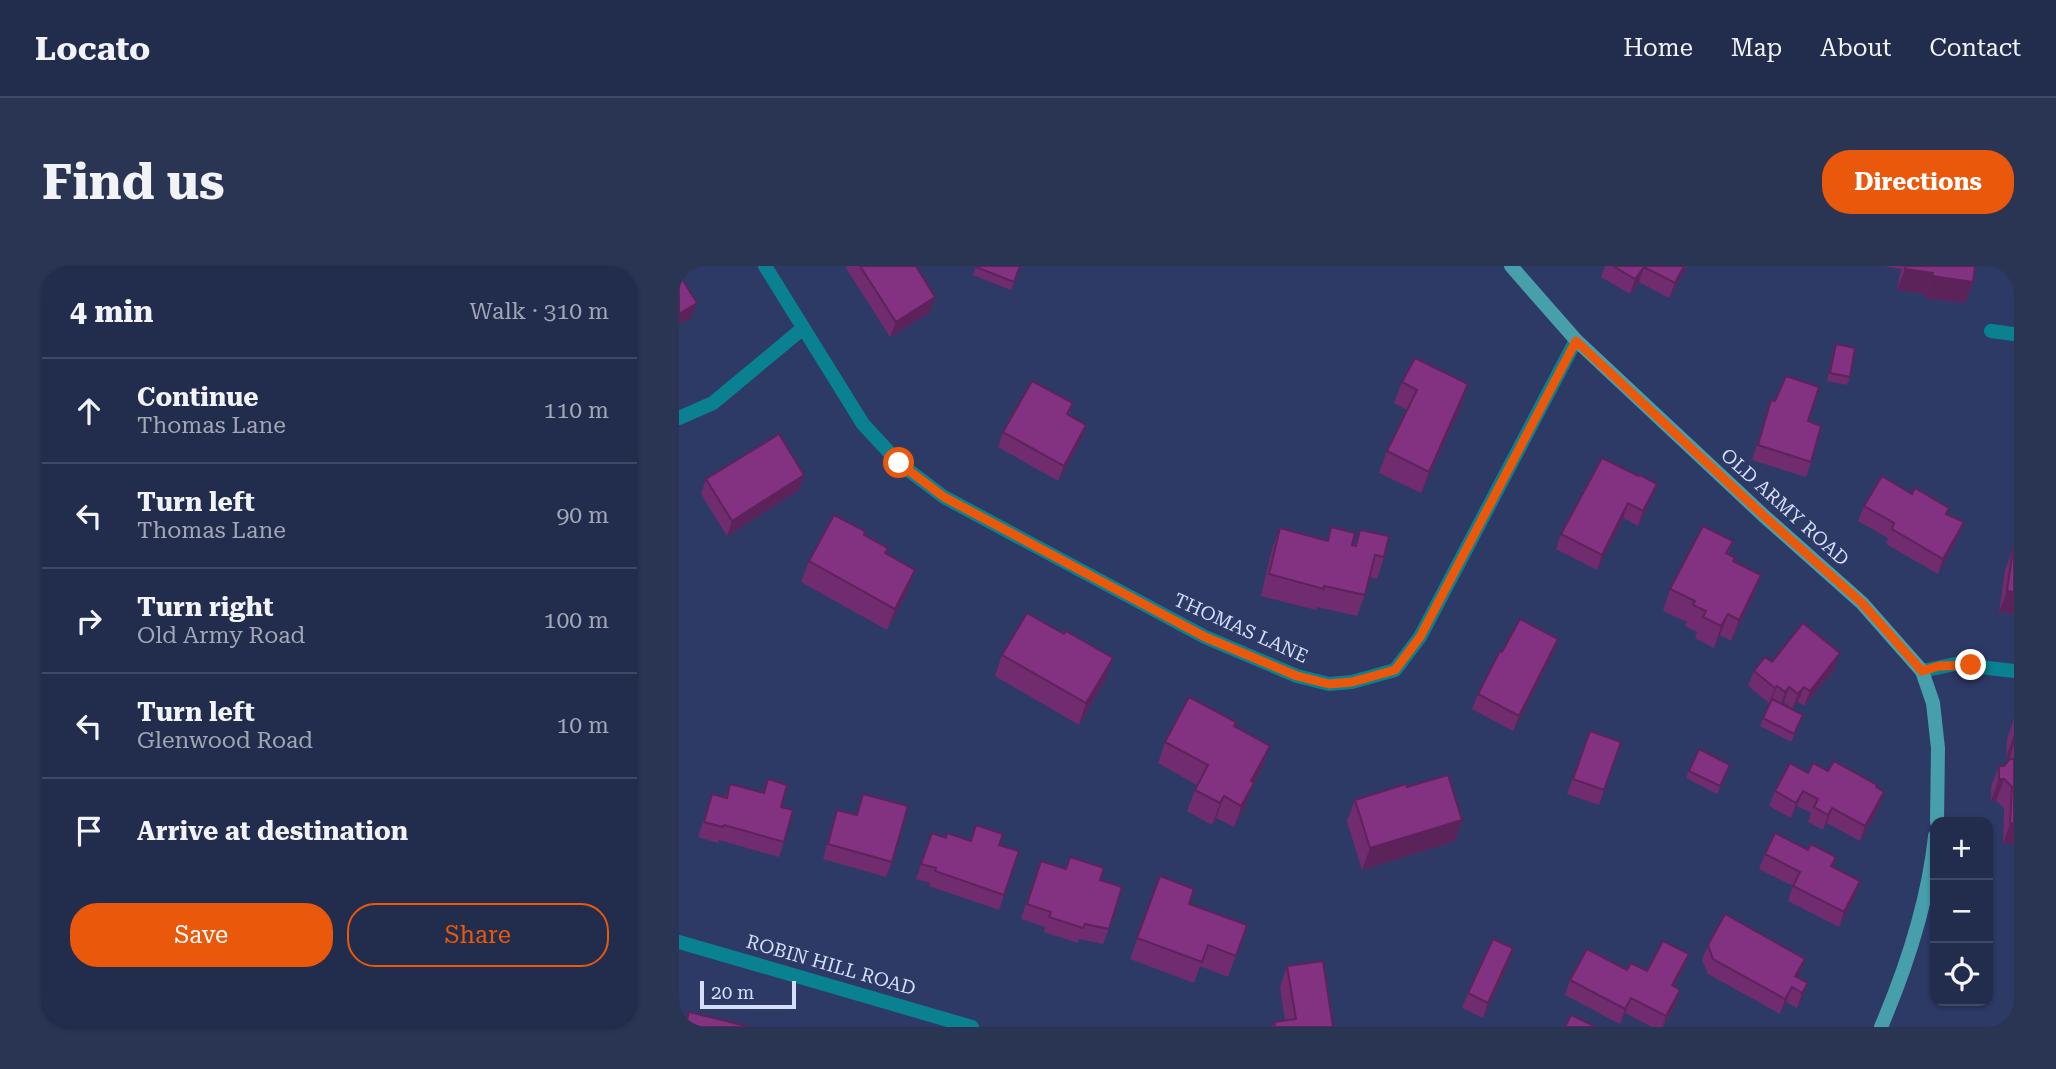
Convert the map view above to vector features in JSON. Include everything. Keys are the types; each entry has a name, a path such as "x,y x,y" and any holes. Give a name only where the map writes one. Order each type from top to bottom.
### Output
{"street":[{"name":"THOMAS LANE","path":"765,266 863,424 899,463 944,497 1205,637 1297,676 1329,684 1352,682 1395,670 1420,637 1576,341"},
{"name":"OLD ARMY ROAD","path":"1511,266 1576,341 1862,603 1922,671 1933,703 1938,748 1937,817"},
{"path":"679,418 713,403 802,329"},
{"path":"1991,331 2014,334"},
{"path":"1922,671 1955,664 2014,671"},
{"path":"1881,1027 1915,935 1930,868"},
{"name":"ROBIN HILL ROAD","path":"679,942 972,1027"}],"building":[{"path":"860,266 916,266 935,297 896,322"},
{"path":"976,266 1020,266 1014,282"},
{"path":"1613,266 1684,266 1675,283 1644,267 1635,279"},
{"path":"1906,266 1975,266 1973,282 1932,276 1933,273 1905,269"},
{"path":"679,274 697,303 679,314"},
{"path":"1836,344 1855,348 1850,377 1830,373"},
{"path":"1415,358 1468,384 1429,472 1387,451 1417,390 1402,382"},
{"path":"1786,376 1819,387 1808,421 1821,426 1811,462 1758,445 1771,400 1775,401"},
{"path":"1032,381 1073,403 1067,414 1086,425 1064,466 1003,432"},
{"path":"779,434 804,475 732,521 706,479"},
{"path":"1602,458 1657,484 1643,511 1628,503 1602,555 1561,534"},
{"path":"1882,476 1912,494 1915,488 1949,508 1946,514 1964,522 1943,559 1892,529 1894,523 1864,506"},
{"path":"834,515 865,531 864,535 888,548 885,553 915,570 895,609 809,561"},
{"path":"1703,526 1733,541 1726,553 1735,558 1733,561 1761,575 1739,620 1728,614 1721,626 1703,617 1706,611 1693,605 1695,601 1670,589"},
{"path":"1331,527 1355,533 1352,545 1356,546 1360,530 1389,536 1384,557 1375,555 1365,595 1324,586 1324,589 1269,574 1280,528 1328,541"},
{"path":"2014,549 2014,592 2007,591"},
{"path":"1027,613 1064,634 1066,631 1113,658 1086,703 1002,655"},
{"path":"1520,619 1558,639 1519,716 1478,694"},
{"path":"1803,623 1840,653 1810,691 1804,687 1798,694 1789,687 1785,692 1777,686 1775,688 1754,671 1765,657 1772,662"},
{"path":"1189,697 1236,722 1234,726 1270,746 1241,806 1224,796 1220,803 1195,790 1208,765 1165,742"},
{"path":"1772,699 1803,715 1794,734 1763,718"},
{"path":"1590,731 1621,742 1604,790 1573,779"},
{"path":"1699,749 1730,765 1720,786 1689,771"},
{"path":"2010,759 2014,759 2014,823 2010,823 2012,787 2004,779 1999,779 1999,766 2004,766"},
{"path":"1834,761 1877,785 1876,787 1884,792 1865,826 1832,808 1828,815 1814,807 1818,799 1803,791 1796,803 1775,791 1790,763 1808,773 1813,763 1828,771"},
{"path":"1448,775 1462,820 1370,848 1355,800 1406,784 1407,787"},
{"path":"768,779 787,785 781,807 793,810 784,842 704,822 712,794 727,798 730,784 764,793"},
{"path":"863,794 908,806 892,862 828,844 837,810 857,815"},
{"path":"976,825 1003,834 999,845 1019,851 1004,895 921,864 932,833 946,838 947,833 971,841"},
{"path":"1775,833 1808,850 1811,844 1836,857 1831,866 1860,881 1844,912 1793,886 1800,872 1765,854"},
{"path":"1070,857 1104,868 1100,880 1122,887 1109,929 1085,924 1083,928 1049,917 1051,912 1027,904 1041,861 1066,869"},
{"path":"1160,876 1194,889 1189,904 1247,925 1236,956 1208,945 1202,962 1137,938"},
{"path":"1725,914 1805,959 1795,976 1808,983 1802,993 1792,987 1785,999 1713,959 1708,945"},
{"path":"1493,939 1513,948 1488,1003 1468,993"},
{"path":"1663,941 1689,954 1672,985 1680,990 1666,1016 1631,998 1625,1009 1570,980 1587,949 1627,970 1631,963 1647,971"},
{"path":"1323,961 1333,1027 1275,1027 1274,1022 1296,1019 1287,966"},
{"path":"689,1012 750,1027 685,1027"},
{"path":"1571,1015 1596,1027 1565,1027"}],"route":[{"path":"899,463 944,497 1205,637 1297,676 1329,684 1352,682 1395,670 1420,637 1576,341 1862,603 1922,671 1955,664 1971,665"}]}
